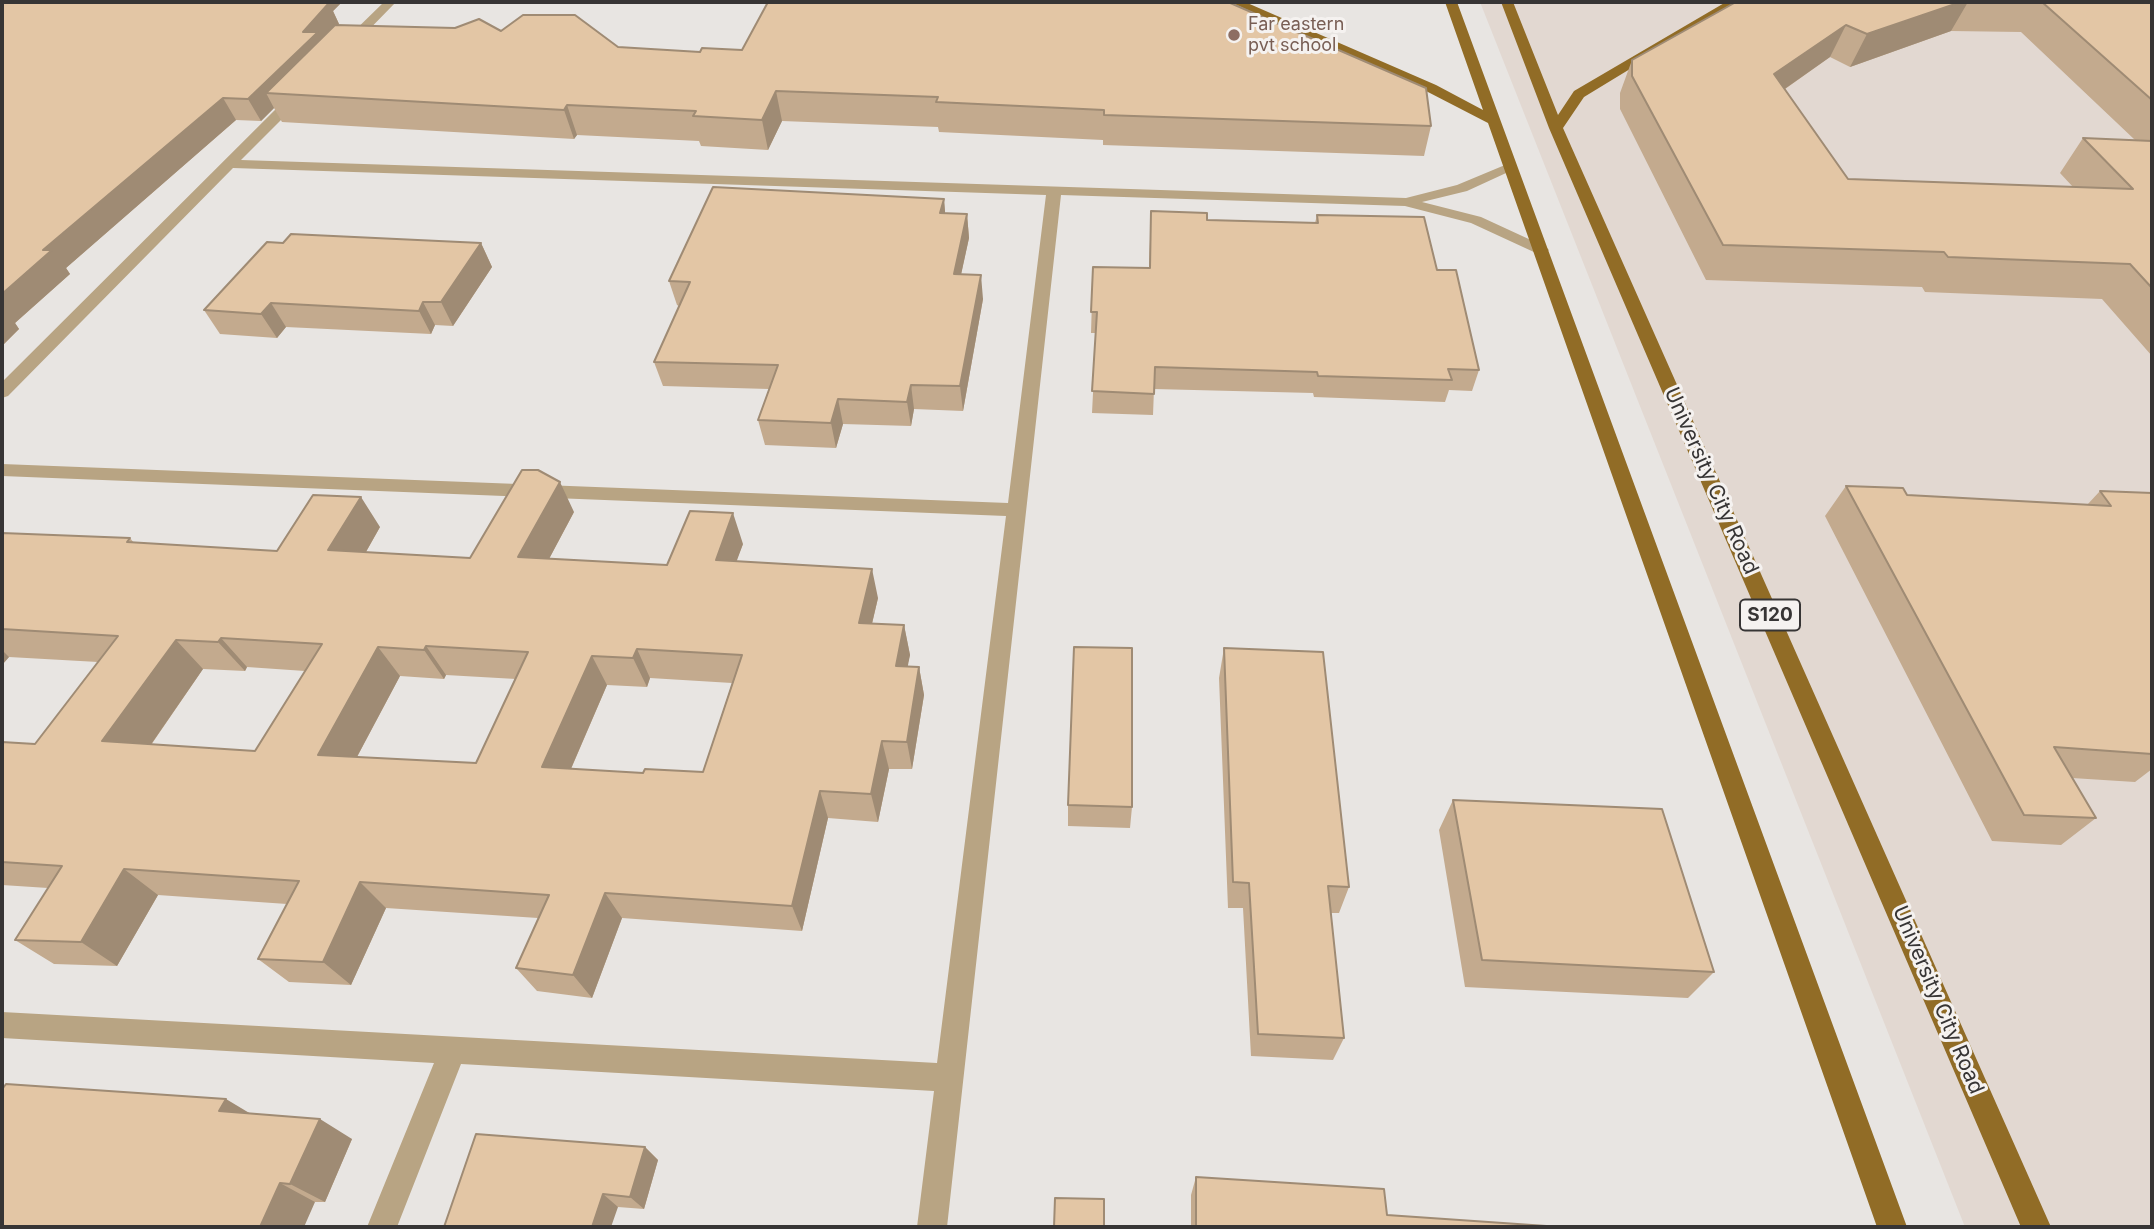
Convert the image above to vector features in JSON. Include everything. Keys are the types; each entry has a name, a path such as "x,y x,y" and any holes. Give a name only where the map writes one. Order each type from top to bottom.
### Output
{"main road":[{"path":"1236,2 1431,88 1494,121"},
{"path":"1451,2 1892,1227"},
{"name":"University City Road","path":"1507,2 1556,128 2036,1227"},
{"path":"1556,128 1579,94 1734,2"}],"street":[{"path":"334,59 390,2"},
{"path":"2,392 305,88"},
{"path":"229,164 1405,202 1476,220 1541,250"},
{"path":"1405,202 1462,188 1510,168"},
{"path":"932,1227 1054,190"},
{"path":"2,470 1018,510"},
{"path":"2,1025 949,1078"},
{"path":"382,1227 453,1050"}],"shaded area":[{"path":"1480,2 2152,2 2152,1227 1965,1227"}],"building":[{"path":"4,2 329,3 303,32 318,32 248,99 223,98 43,250 52,250 2,294"},
{"path":"768,2 1228,2 1426,88 1431,126 1104,115 1104,110 936,102 938,97 776,91 762,120 693,116 696,111 567,105 564,110 266,93 335,25 455,28 479,19 501,31 523,15 575,15 618,47 700,52 702,48 742,50"},
{"path":"1736,2 1961,2 1867,34 1846,25 1774,74 1848,179 2133,189 2083,138 2152,141 2152,288 2130,264 1948,257 1944,252 1723,245 1632,76 1632,60"},
{"path":"2042,2 2152,2 2152,100"},
{"path":"713,187 944,199 940,213 967,214 954,274 981,275 960,386 911,385 907,402 838,399 831,423 758,420 778,365 654,362 690,282 669,281"},
{"path":"1151,211 1207,213 1207,220 1318,223 1317,215 1424,217 1437,270 1456,270 1479,370 1448,369 1452,380 1155,367 1154,394 1092,391 1097,312 1091,312 1093,267 1150,268"},
{"path":"291,234 481,243 441,302 423,302 419,311 271,303 261,314 204,310 267,242 283,243"},
{"path":"522,470 538,470 560,482 518,557 667,565 690,511 733,513 716,560 872,569 859,623 904,625 896,666 919,667 907,742 882,741 871,794 820,791 792,906 605,893 573,975 516,968 549,895 360,882 323,962 258,959 299,881 124,869 81,942 15,940 62,866 2,862 2,742 35,744 118,636 2,629 2,533 130,538 127,542 277,551 313,495 361,497 328,550 470,558","holes":["221,638 322,644 255,751 102,741 176,640 218,642","426,646 528,652 476,763 318,755 378,647 424,650","637,649 742,655 703,772 645,769 643,773 542,767 592,656 633,658"]},
{"path":"1846,486 1903,488 1907,495 2111,506 2100,491 2152,493 2152,754 2054,747 2096,818 2024,815"},
{"path":"1074,647 1132,648 1132,807 1068,805"},
{"path":"1224,648 1323,652 1349,887 1328,886 1344,1038 1258,1034 1249,883 1233,882"},
{"path":"1453,800 1662,809 1714,972 1482,960"},
{"path":"6,1084 226,1099 219,1111 320,1119 290,1184 280,1183 260,1227 2,1227 2,1088"},
{"path":"476,1134 645,1147 630,1197 603,1194 592,1227 444,1227"},
{"path":"1196,1177 1384,1189 1387,1215 1561,1227 1196,1227"},
{"path":"1055,1198 1104,1199 1104,1227 1054,1227"}],"place":[{"name":"Far eastern pvt school","path":"1234,35"}]}
